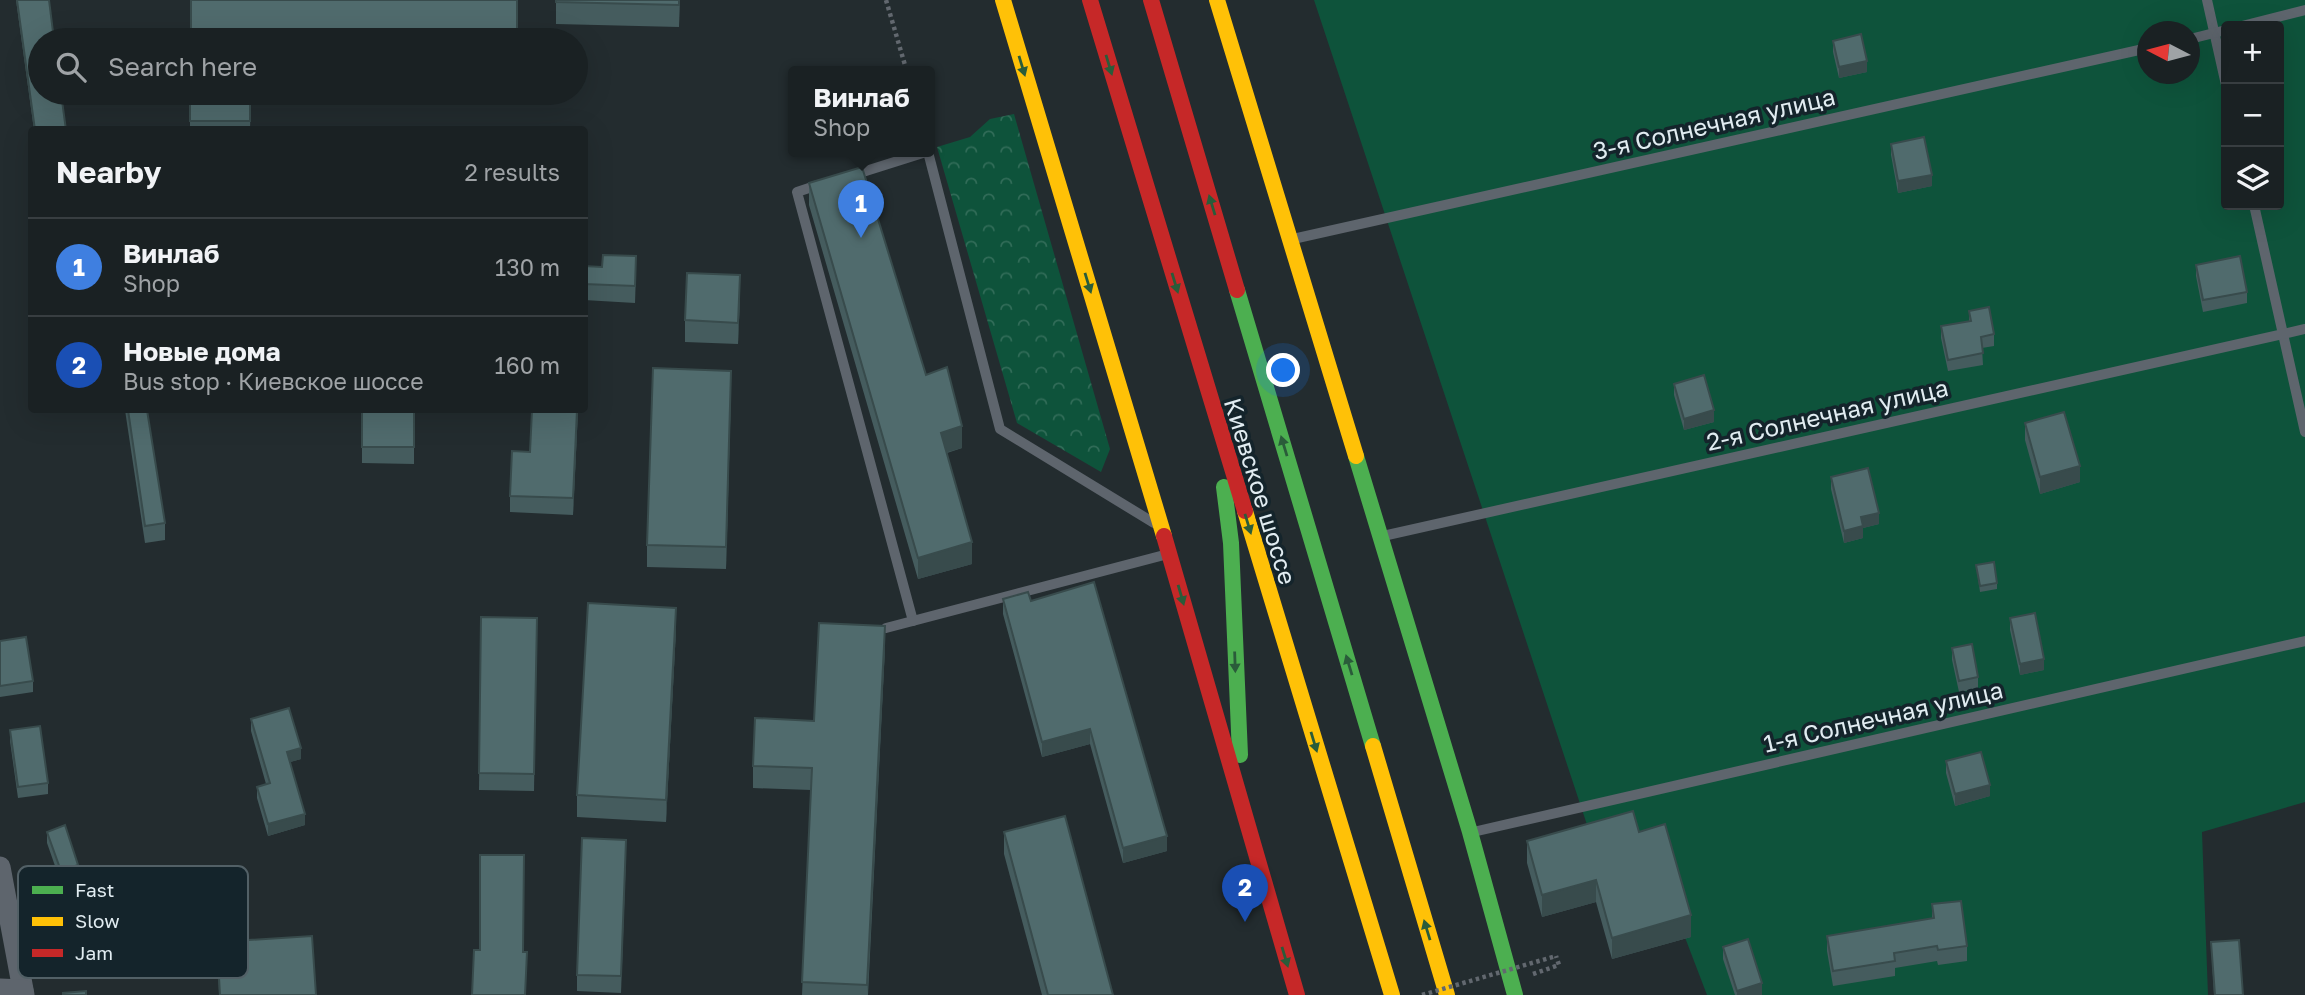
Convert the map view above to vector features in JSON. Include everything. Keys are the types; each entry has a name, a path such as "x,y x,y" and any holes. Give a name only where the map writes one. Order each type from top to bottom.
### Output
{"main road":[{"path":"1003,0 1163,533 1297,995"},
{"name":"Киевское шоссе","path":"1090,0 1392,995"},
{"name":"Киевское шоссе","path":"1151,0 1447,995"},
{"path":"1217,0 1470,832 1515,995"},
{"path":"1210,400 1231,543 1238,741 1260,871"}],"street":[{"path":"0,867 18,965"},
{"path":"0,989 23,992"}],"lane":[{"path":"2207,0 2226,84"},
{"path":"2262,21 2305,10"},
{"path":"2200,36 2221,31"},
{"name":"3-я Солнечная улица","path":"1291,239 2137,50"},
{"path":"911,157 797,192 913,621"},
{"path":"928,157 1000,429 1153,521 1163,533"},
{"path":"2255,210 2305,432"},
{"name":"2-я Солнечная улица","path":"1380,537 2305,329"},
{"path":"886,628 1169,554"},
{"name":"1-я Солнечная улица","path":"1470,832 2305,641"}],"path":[{"path":"886,0 906,66"},
{"path":"1422,995 1556,956 1559,965 1527,975"}],"green space":[{"path":"1314,0 2305,0 2305,802 2202,832 2208,995 1707,995 1681,927 1597,855"},
{"path":"1014,114 1110,449 1101,472 1017,423 937,147 970,137 990,119"}],"building":[{"path":"17,0 49,0 52,28 28,28 28,79"},
{"path":"191,0 517,0 517,28 191,28"},
{"path":"679,0 679,5 556,2"},
{"path":"1861,34 1867,61 1839,67 1833,41"},
{"path":"32,105 63,105 65,126 34,126"},
{"path":"190,105 250,105 250,121 190,121"},
{"path":"1924,137 1932,175 1898,181 1891,144"},
{"path":"862,167 926,375 947,367 962,426 941,433 972,542 918,558 809,183"},
{"path":"603,255 636,256 635,286 588,284 588,266 602,267"},
{"path":"2240,256 2247,292 2203,300 2196,265"},
{"path":"687,273 740,275 738,323 685,320"},
{"path":"1989,307 1994,334 1981,337 1983,353 1948,360 1941,326 1971,321 1969,311"},
{"path":"653,368 731,371 726,547 647,545"},
{"path":"1704,375 1714,410 1684,419 1674,384"},
{"path":"2064,412 2080,466 2040,477 2025,423"},
{"path":"128,413 147,413 165,523 145,526"},
{"path":"362,413 414,413 414,447 362,447"},
{"path":"532,413 577,413 573,498 510,496 512,451 530,452"},
{"path":"1868,468 1879,513 1861,517 1863,526 1844,531 1831,477"},
{"path":"1994,562 1997,583 1980,586 1976,565"},
{"path":"1094,582 1167,836 1123,848 1090,729 1042,742 1003,599 1028,592 1031,601"},
{"path":"588,603 676,608 666,800 577,795"},
{"path":"2035,613 2044,659 2020,664 2010,618"},
{"path":"481,617 537,618 534,774 479,773"},
{"path":"819,623 885,626 867,985 802,982 812,768 753,766 755,718 814,721"},
{"path":"26,637 33,681 0,686 0,641"},
{"path":"1972,644 1978,677 1959,681 1952,648"},
{"path":"289,708 301,748 287,752 305,814 268,824 257,787 270,783 251,719"},
{"path":"40,726 48,783 18,787 10,730"},
{"path":"1981,752 1990,785 1955,794 1946,761"},
{"path":"1633,811 1639,832 1665,824 1691,915 1612,938 1596,880 1542,895 1527,841"},
{"path":"1065,816 1113,995 1048,995 1004,832"},
{"path":"65,825 78,865 59,866 47,832"},
{"path":"582,838 626,840 621,976 577,975"},
{"path":"480,855 524,855 523,952 527,952 525,995 472,995 474,950 480,950"},
{"path":"1961,901 1967,946 1938,950 1937,946 1894,953 1895,961 1833,971 1827,936 1934,918 1932,904"},
{"path":"312,936 316,995 220,995 219,978 248,978 248,940"},
{"path":"1748,939 1762,983 1737,991 1723,947"},
{"path":"2239,940 2243,995 2215,995 2211,942"},
{"path":"86,991 86,995 63,995 63,993"}],"traffic: fast":[{"path":"1237,290 1373,746"},
{"path":"1356,456 1470,832 1515,995"},
{"path":"1224,487 1231,543 1240,755"}],"traffic: slow":[{"path":"1003,0 1164,536"},
{"path":"1217,0 1356,456"},
{"path":"1245,511 1392,995"},
{"path":"1373,746 1447,995"}],"traffic: jam":[{"path":"1090,0 1245,511"},
{"path":"1151,0 1237,290"},
{"path":"1164,536 1297,995"}],"place":[{"name":"Винлаб","path":"861,238"},
{"name":"Новые дома","path":"1245,922"}]}
